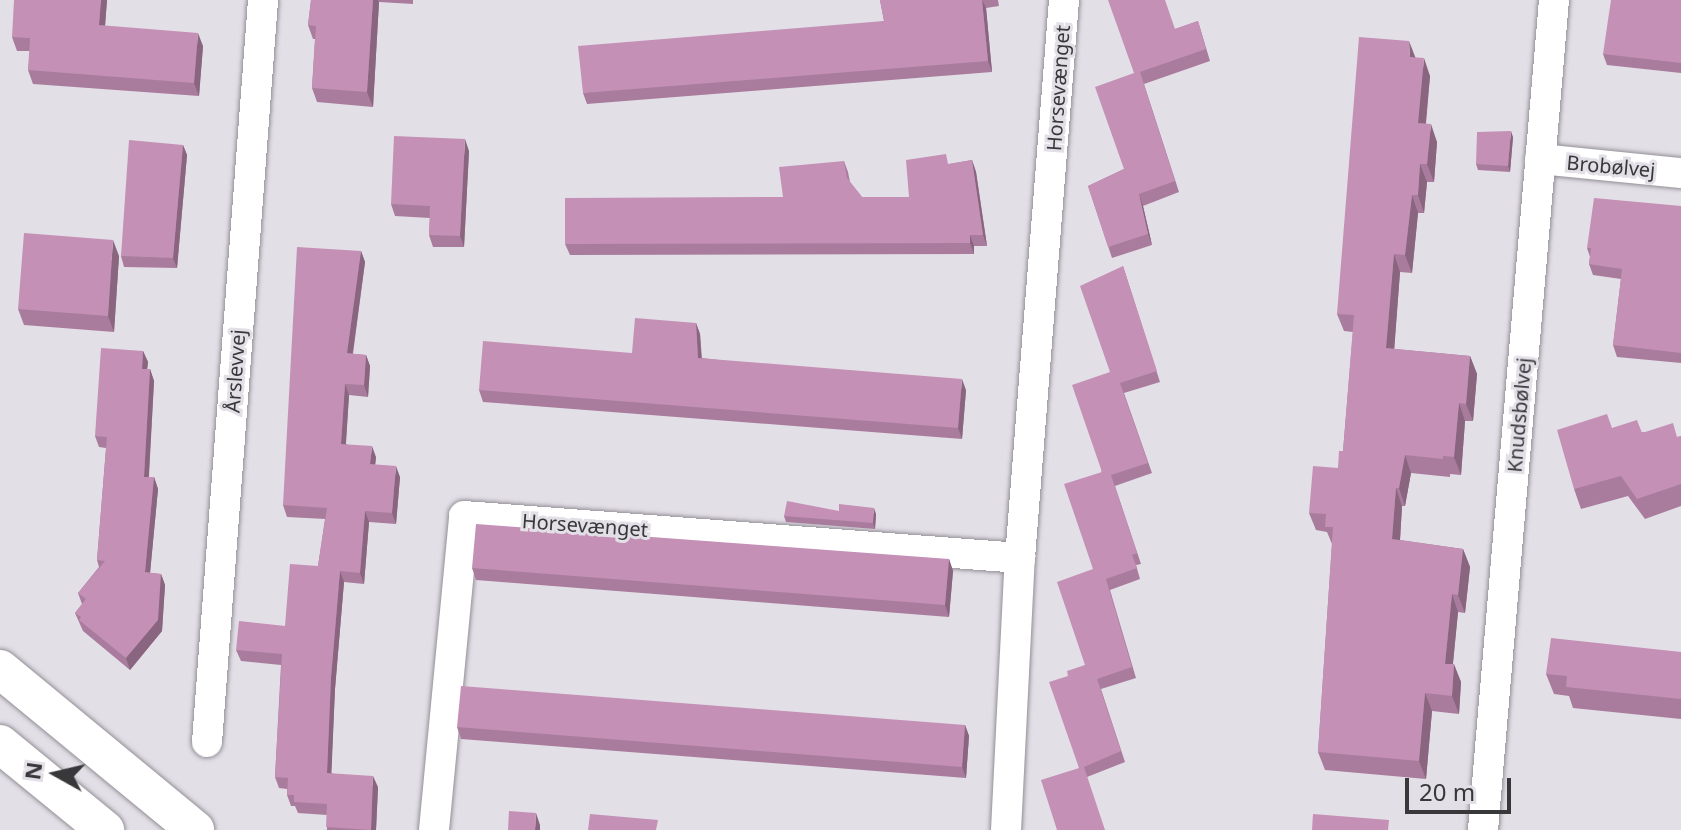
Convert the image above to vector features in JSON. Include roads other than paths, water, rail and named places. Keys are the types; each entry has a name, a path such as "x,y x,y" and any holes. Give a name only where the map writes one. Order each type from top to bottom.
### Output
{"street":[{"name":"Årslevvej","path":"207,742 263,0"},
{"name":"Horsevænget","path":"1006,830 1020,558 1064,0"},
{"name":"Knudsbølvej","path":"1483,830 1554,0"},
{"name":"Brobølvej","path":"1540,159 1681,173"},
{"name":"Horsevænget","path":"434,830 464,516 1020,558"},
{"path":"0,669 195,830"},
{"path":"0,744 105,830"}]}
